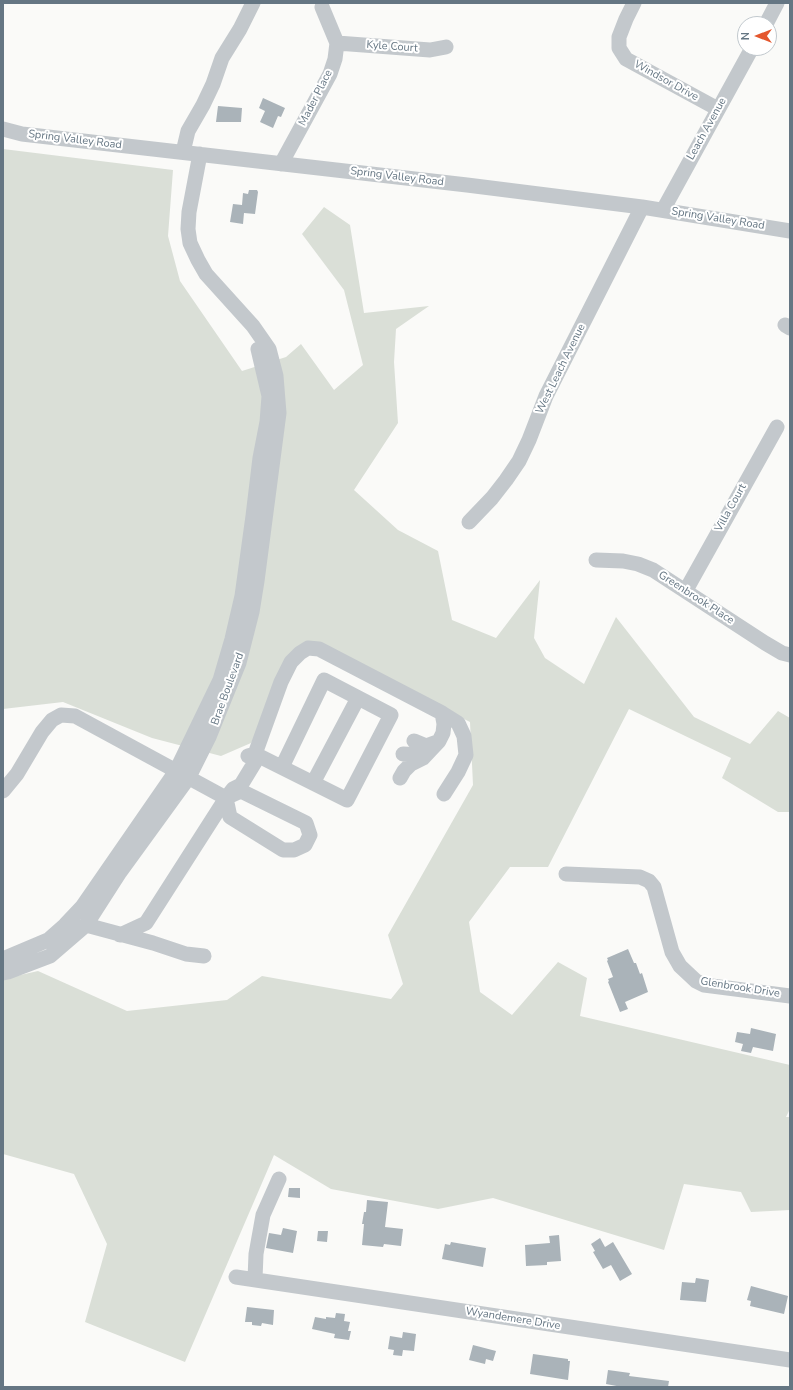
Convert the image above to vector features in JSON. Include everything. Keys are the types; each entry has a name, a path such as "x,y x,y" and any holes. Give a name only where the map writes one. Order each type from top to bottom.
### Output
{"street":[{"path":"183,152 188,132 213,84 222,58 240,29 253,3"},
{"name":"Windsor Drive","path":"634,3 619,37 619,48 626,58 718,109"},
{"path":"770,16 777,3"},
{"path":"322,7 337,43"},
{"name":"Kyle Court","path":"337,43 430,50 446,47"},
{"name":"Mader Place","path":"281,164 330,74 335,58 337,43"},
{"name":"Leach Avenue","path":"663,210 748,56"},
{"name":"Spring Valley Road","path":"3,129 22,134 642,207 790,231"},
{"name":"Brae Boulevard","path":"3,959 48,940 65,925 86,900 209,737 239,663 252,612 279,413 276,376 269,350 252,326 206,274 190,243 188,228 189,212 200,154"},
{"name":"West Leach Avenue","path":"469,522 492,498 519,461 546,396 642,207"},
{"name":"Villa Court","path":"686,590 777,426"},
{"name":"Greenbrook Place","path":"596,560 638,564 654,570 765,643 790,655"},
{"path":"255,754 281,682 291,662 300,653 308,648 319,649 442,712 458,723 464,736 466,755 458,772 444,794"},
{"path":"120,935 146,923 229,793 234,779 247,756 255,754 347,800 391,715 324,680 282,767"},
{"path":"313,783 358,698"},
{"path":"400,778 411,764 423,758 440,741 444,724 442,712"},
{"path":"3,791 17,774 42,732 52,720 61,715 75,716 182,774 229,793 241,790 306,822 310,835 306,845 294,850 283,850 230,817 229,793"},
{"path":"414,741 426,746 440,741"},
{"path":"403,754 422,755 440,741"},
{"name":"Brae Boulevard","path":"3,973 50,956 86,925 182,774"},
{"name":"Glenbrook Drive","path":"566,874 640,877 649,881 654,887 672,952 680,966 696,981 704,985 790,996"},
{"path":"146,923 147,933 154,943"},
{"path":"86,925 154,943 186,954 204,956"},
{"path":"255,1280 256,1254 263,1215 279,1179"},
{"name":"Wyandemere Drive","path":"236,1277 790,1360"}],"shaded area":[{"path":"3,149 173,170 168,236 180,281 242,371 286,357 301,344 334,390 363,365 344,290 302,234 324,207 350,225 364,313 429,306 396,329 394,362 398,423 354,490 398,530 438,551 452,620 496,638 540,580 534,638 545,658 584,684 616,617 694,717 750,744 778,711 790,718 790,812 778,812 722,778 731,758 629,709 548,867 510,867 469,922 480,992 512,1015 558,962 587,978 580,1016 790,1065 790,1109 786,1117 790,1117 790,1210 751,1212 741,1192 684,1184 664,1250 493,1198 438,1209 331,1189 274,1155 185,1362 85,1322 107,1244 74,1174 3,1154 3,979 38,971 127,1011 227,1000 262,976 391,999 403,984 388,935 473,785 470,722 309,641 251,743 221,756 152,738 63,702 3,709"}],"building":[{"path":"263,98 285,108 281,117 278,116 273,128 260,122 265,111 259,108"},
{"path":"218,106 242,108 241,122 216,122"},
{"path":"249,190 257,190 258,192 255,214 244,213 243,224 230,222 233,204 242,205 243,193 248,194"},
{"path":"628,949 640,974 642,973 648,992 625,1002 628,1009 620,1012 608,982 608,979 613,977 607,958"},
{"path":"751,1028 776,1034 773,1051 753,1047 751,1053 741,1051 743,1044 735,1042 737,1032 750,1034"},
{"path":"289,1188 300,1188 300,1198 288,1197"},
{"path":"367,1200 388,1202 385,1227 403,1229 401,1246 384,1244 383,1247 362,1245 364,1224 362,1224 364,1212 366,1212"},
{"path":"283,1228 297,1231 293,1253 266,1248 269,1233 281,1235"},
{"path":"318,1231 328,1231 327,1242 317,1241"},
{"path":"559,1235 561,1261 547,1262 547,1265 526,1266 525,1245 550,1243 549,1236"},
{"path":"600,1238 605,1247 613,1242 632,1274 620,1281 611,1265 603,1269 593,1252 595,1251 591,1244"},
{"path":"451,1242 486,1248 483,1267 442,1259 445,1244 450,1245"},
{"path":"696,1278 709,1280 706,1302 680,1300 682,1282 695,1283"},
{"path":"751,1286 788,1296 784,1314 750,1306 751,1301 747,1300"},
{"path":"247,1307 274,1310 273,1325 262,1323 261,1326 252,1325 252,1322 245,1322"},
{"path":"336,1313 345,1314 344,1321 350,1322 348,1331 351,1331 349,1340 334,1338 335,1334 312,1329 315,1317 326,1319 326,1317 335,1318"},
{"path":"403,1332 416,1334 414,1351 403,1350 402,1356 393,1355 394,1350 388,1349 390,1336 402,1338"},
{"path":"473,1345 496,1351 493,1361 486,1359 485,1364 469,1360"},
{"path":"533,1354 568,1359 568,1361 570,1361 568,1380 530,1374"},
{"path":"608,1370 630,1373 629,1376 669,1381 668,1387 622,1387 606,1384"}]}
